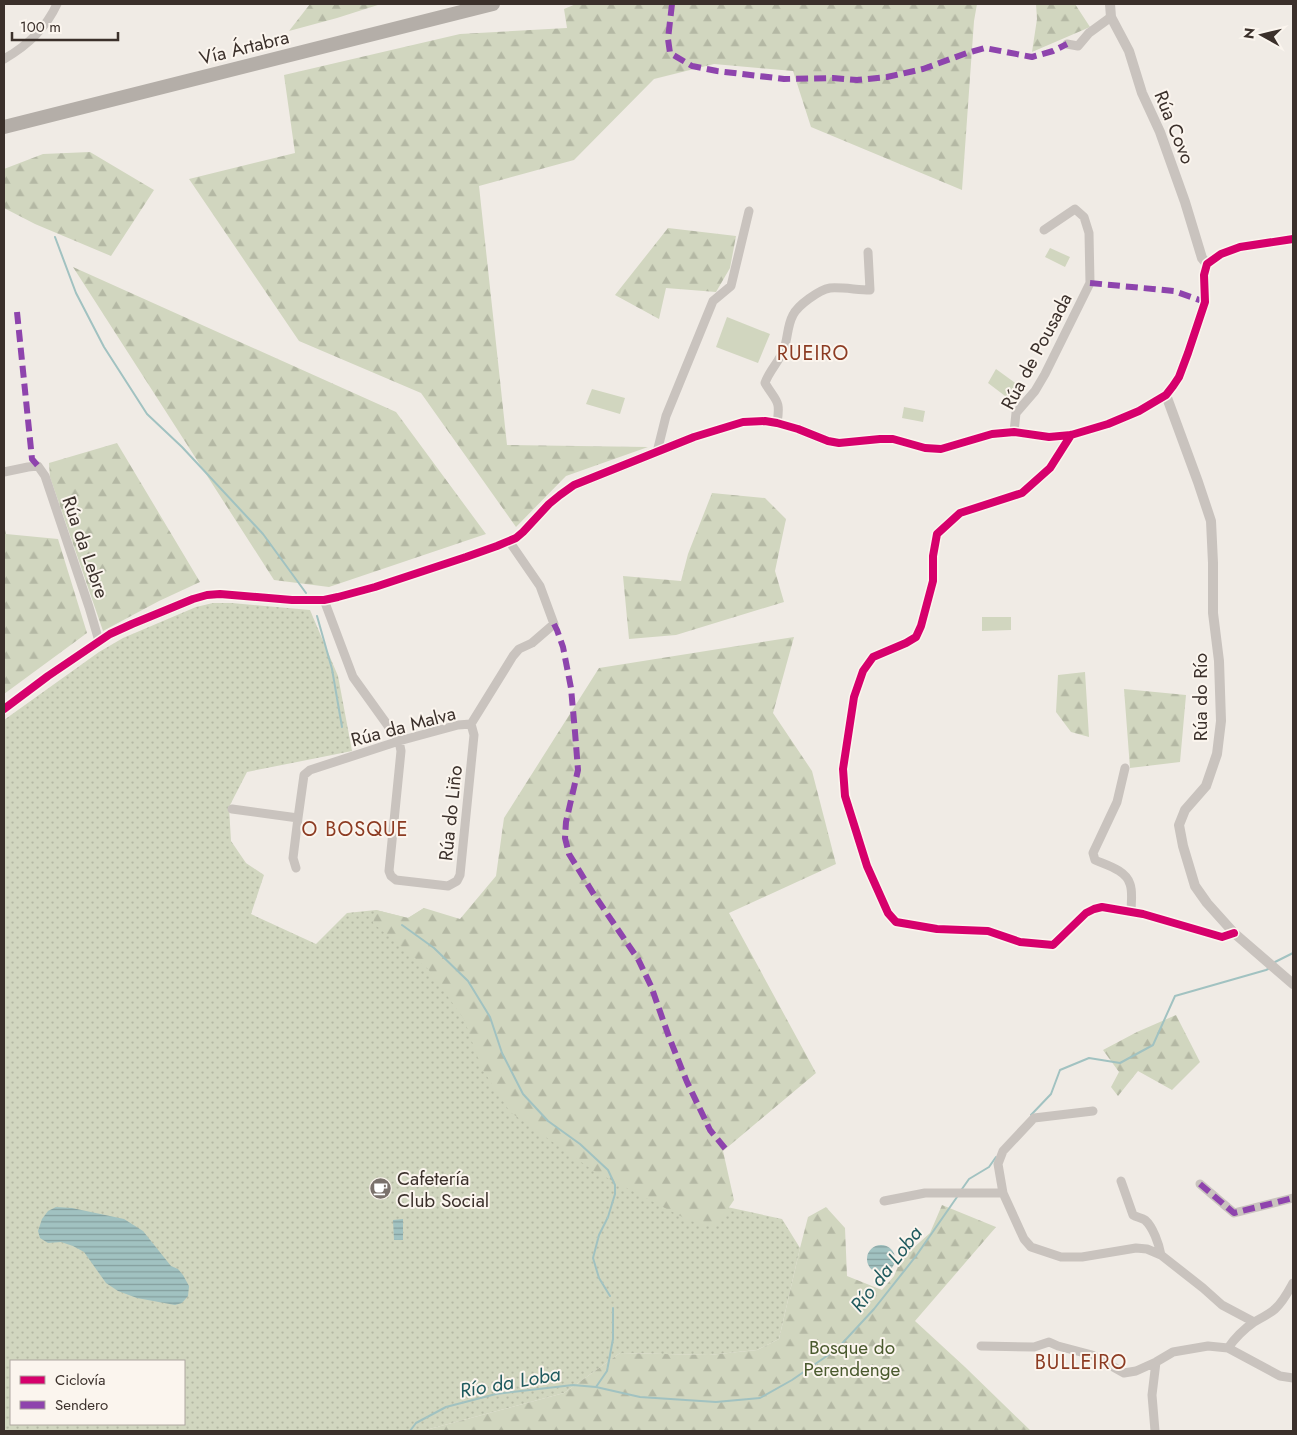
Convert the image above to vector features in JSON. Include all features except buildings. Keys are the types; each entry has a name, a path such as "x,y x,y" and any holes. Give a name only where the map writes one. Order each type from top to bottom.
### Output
{"highway":[{"name":"Vía Ártabra","path":"4,127 492,4"}],"street":[{"path":"4,59 17,52 32,39 44,26 57,4"},
{"name":"Rúa Covo","path":"1110,4 1111,17 1129,51 1140,88 1160,132 1185,202 1202,258 1207,264"},
{"path":"1067,44 1078,46 1089,33 1111,17"},
{"name":"Rúa de Pousada","path":"1014,432 1016,413 1035,391 1045,374 1090,284 1089,233 1084,217 1075,209 1044,230"},
{"path":"657,452 666,416 713,301 731,286 749,211"},
{"path":"4,708 99,641 132,624 193,598 220,594 292,600 324,600 375,586 509,541 523,532 560,494 574,485 703,434 743,422 765,421 777,423 828,441 850,443 893,439 925,448 941,449 992,434 1014,432 1050,437 1071,435 1108,424 1139,411 1166,394 1179,377 1205,302 1204,275 1207,264 1221,254 1240,247 1293,239"},
{"path":"777,423 778,404 765,384 784,347 793,315 800,305 829,288 870,290 868,252"},
{"name":"Rúa do Río","path":"1166,394 1210,521 1213,563 1213,613 1219,661 1221,721 1217,754 1206,786 1185,810 1179,825 1183,846 1195,886 1207,903 1234,934 1293,984"},
{"path":"1071,435 1050,468 1022,493 960,513 937,534 933,581 921,626 916,636 906,643 873,658 863,671 854,697 843,769 845,796 867,866 888,913 896,922 936,929 988,931 1020,942 1053,945 1086,913 1102,907 1143,914 1222,937 1234,934"},
{"name":"Rúa da Lebre","path":"4,472 28,466 38,466 45,476 99,641"},
{"name":"Rúa da Malva","path":"296,868 293,858 304,775 310,770 399,741 458,725 471,724 513,656 519,649 532,644 554,624 540,586 509,541"},
{"path":"324,600 353,677 399,741"},
{"name":"Rúa do Liño","path":"399,741 401,751 389,871 396,880 448,886 457,881 460,875 474,735 471,724"},
{"path":"1125,768 1117,802 1093,853 1095,860 1120,872 1127,878 1130,884 1131,912"},
{"path":"232,809 298,818"},
{"path":"1093,1111 1034,1118 1004,1151 998,1164 1003,1193 1024,1239 1030,1247 1061,1257 1082,1257 1136,1248 1148,1249 1161,1255 1222,1305 1254,1322"},
{"path":"1121,1181 1133,1216 1144,1220 1150,1227 1158,1242 1161,1255"},
{"path":"1200,1184 1234,1213 1293,1198"},
{"path":"884,1201 925,1193 1003,1193"},
{"path":"1228,1348 1254,1322 1265,1317 1276,1308 1286,1296 1293,1283"},
{"path":"981,1346 1034,1347 1049,1342 1092,1355 1124,1373 1136,1371 1173,1352 1208,1346 1228,1348 1280,1376 1293,1378"},
{"path":"1155,1431 1152,1395 1156,1362"}],"green space":[{"path":"310,4 381,4 289,31"},
{"path":"576,4 977,4 974,21 962,190 811,127 793,71 714,64 654,79 574,160 479,186 507,445 648,447 566,476 516,527 421,393 299,341 189,179 295,153 284,75 460,34 567,28 564,9"},
{"path":"1036,4 1075,4 1090,27 1032,52 1037,19"},
{"path":"90,152 154,190 111,256 35,224 4,208 4,169 43,154"},
{"path":"668,228 736,236 730,268 716,292 666,288 659,319 615,295"},
{"path":"1050,248 1070,257 1065,267 1045,257"},
{"path":"73,267 396,412 486,534 329,587 274,580"},
{"path":"727,317 770,334 758,363 716,347"},
{"path":"996,369 1022,388 1013,402 988,383"},
{"path":"592,389 625,398 620,414 586,404"},
{"path":"904,407 925,411 923,422 902,418"},
{"path":"117,443 200,582 159,601 103,631 50,477 49,463"},
{"path":"712,493 765,498 786,519 775,571 784,602 676,635 629,639 623,576 681,581 688,554"},
{"path":"4,525 6,534 58,539 87,633 4,694"},
{"path":"213,603 310,610 338,676 352,751 247,772 229,807 231,841 246,863 264,875 251,914 316,944 347,913 376,910 408,918 424,908 690,1199 782,1219 800,1248 779,1339 757,1350 709,1355 620,1353 564,1393 422,1431 4,1431 4,720 99,652 123,638 196,607"},
{"path":"982,617 1011,617 1011,630 982,631"},
{"path":"794,637 773,713 812,771 836,864 729,913 816,1073 723,1151 734,1200 715,1228 688,1220 594,1171 510,1112 481,1067 464,1019 428,969 373,923 376,910 408,918 424,908 460,919 496,876 504,818 599,668"},
{"path":"1085,672 1089,737 1071,732 1056,712 1058,675"},
{"path":"1124,689 1186,695 1180,762 1130,768"},
{"path":"1176,1015 1200,1062 1172,1090 1138,1071 1118,1096 1111,1087 1119,1072 1103,1050 1137,1032"},
{"name":"Bosque do Perendenge","path":"942,1205 996,1227 915,1321 1031,1431 422,1431 564,1393 620,1353 709,1355 757,1350 779,1339 808,1217 826,1207 845,1228 847,1276 882,1290 894,1276 901,1259 930,1233"}],"water":[{"path":"56,1207 72,1208 124,1219 143,1231 171,1266 178,1269 183,1275 189,1286 188,1296 182,1303 175,1305 137,1298 118,1291 106,1283 84,1252 61,1242 48,1243 40,1238 38,1231 42,1219 48,1211"},
{"path":"403,1219 403,1240 394,1240 393,1220"},
{"path":"881,1245 891,1249 895,1259 891,1269 881,1273 871,1269 867,1259 871,1249"}],"waterway":[{"path":"55,237 76,293 104,347 147,414 182,447 263,534 306,593"},
{"path":"317,616 332,669 342,727"},
{"path":"402,925 434,948 468,981 490,1017 502,1053 523,1094 548,1121 580,1144 608,1170 615,1185 615,1194 608,1217 599,1235 593,1258 599,1278 610,1296"},
{"name":"Río da Loba","path":"1275,962 1293,953"},
{"name":"Río da Loba","path":"1031,1115 1051,1094 1060,1070 1089,1058 1120,1063 1153,1045 1175,996 1268,969"},
{"name":"Río da Loba","path":"962,1189 969,1179 989,1167 996,1157"},
{"name":"Río da Loba","path":"410,1431 416,1423 446,1407 496,1394 573,1385 596,1387 640,1397 716,1402 760,1398 792,1380 837,1349 874,1309 916,1256 957,1197"},
{"path":"596,1387 607,1371 613,1339 613,1308"}],"marked path":[{"path":"672,4 668,39 670,53 692,66 784,79 833,78 857,80 887,77 923,69 985,48 1032,57 1053,51 1067,44"},
{"path":"1090,283 1174,291 1205,302"},
{"path":"17,312 32,459 38,466"},
{"path":"554,624 563,647 571,688 578,770 566,822 565,838 569,854 638,959 651,986 687,1082 710,1130 728,1152"},
{"path":"1200,1184 1234,1213 1293,1198"}],"cycle path":[{"path":"4,709 48,676 110,634 193,599 220,594 292,600 324,600 375,587 466,557 516,538 549,504 574,485 694,437 743,422 765,421 777,423 839,443 893,439 925,448 941,449 992,434 1014,432 1049,437 1071,435 1108,424 1139,411 1166,395 1179,377 1205,302 1204,275 1207,264 1221,254 1240,247 1293,239"},
{"path":"1071,435 1050,468 1022,493 960,513 937,534 933,556 933,581 921,626 916,637 873,657 863,671 854,697 843,769 845,796 867,866 888,913 896,922 937,929 988,931 1020,942 1053,945 1086,913 1102,907 1143,914 1222,937 1234,933"}],"place":[{"name":"Cafetería Club Social","path":"381,1189"}],"district":[{"name":"RUEIRO","path":"813,353"},
{"name":"O BOSQUE","path":"355,829"},
{"name":"BULLEIRO","path":"1081,1362"}]}
